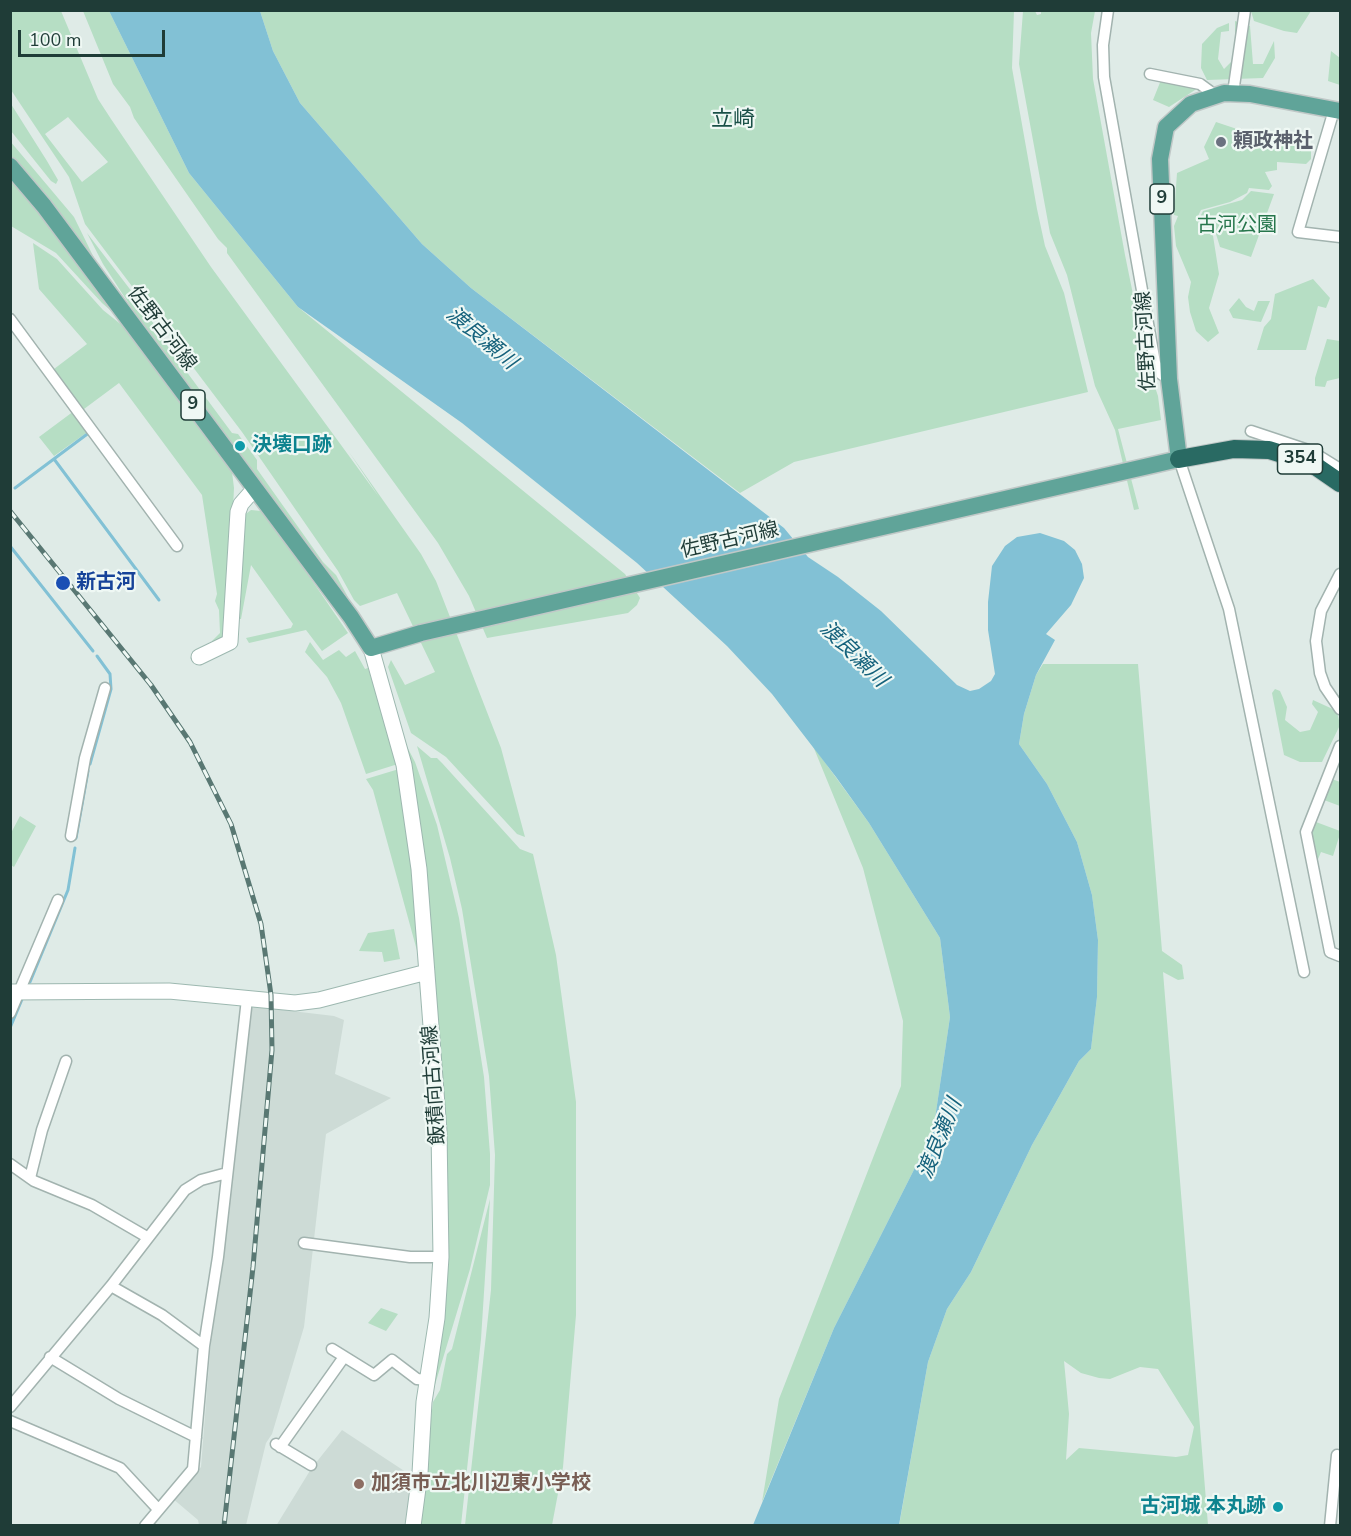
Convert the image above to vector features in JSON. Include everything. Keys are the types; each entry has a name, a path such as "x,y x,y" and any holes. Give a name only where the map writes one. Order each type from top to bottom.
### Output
{"highway":[{"name":"354","path":"1173,460 1223,450 1253,440 1297,458 1341,483"}],"main road":[{"name":"佐野古河線","path":"10,166 44,206 365,635 378,646 1173,460 1161,149 1166,127 1191,104 1215,95 1233,93 1337,110"},
{"path":"199,657 230,642 238,512 241,504 255,488"},
{"name":"飯積向古河線","path":"378,646 404,765 419,869 440,1131 441,1257 436,1333 428,1380 413,1526"},
{"path":"15,992 169,991 295,1003 319,1000 427,972"}],"street":[{"path":"1108,10 1104,39 1104,77 1155,363 1161,374 1169,379"},
{"path":"1233,93 1245,10"},
{"path":"1150,74 1200,84 1215,95"},
{"path":"1337,110 1298,232 1341,237"},
{"path":"10,319 177,546"},
{"path":"1253,440 1311,451 1341,469"},
{"path":"1173,460 1229,609 1304,972"},
{"path":"1341,574 1321,611 1316,641 1320,673 1325,687 1341,709"},
{"path":"71,836 86,758 105,688"},
{"path":"1341,746 1306,832 1330,952 1341,956"},
{"path":"10,1013 15,992 58,900"},
{"path":"145,1526 157,1508 193,1470 204,1346 247,999"},
{"path":"30,1178 42,1130 66,1061"},
{"path":"10,1164 30,1178 92,1205 147,1237"},
{"path":"10,1407 111,1286 185,1190 201,1180 227,1173"},
{"path":"304,1242 410,1257 441,1257"},
{"path":"111,1286 162,1315 204,1346"},
{"path":"332,1349 374,1376 392,1360 417,1378 428,1380"},
{"path":"50,1357 120,1399 196,1437"},
{"path":"311,1465 278,1445 344,1357"},
{"path":"10,1421 120,1468 157,1508"},
{"path":"1330,1526 1337,1455 1341,1461"}],"shaded area":[{"path":"256,1005 282,1007 283,1010 334,1016 344,1020 335,1074 391,1098 326,1134 304,1327 272,1434 266,1443 246,1525 199,1525 198,1520 172,1498 201,1467 213,1314 250,1010"},
{"name":"加須市立北川辺東小学校","path":"342,1430 415,1478 408,1525 276,1526 311,1469"}],"green space":[{"path":"11,11 61,11 98,99 111,119 211,267 379,497 349,452 421,554 436,581 501,748 525,837 517,834 446,757 411,733 388,667 391,660 405,685 435,672 397,593 360,606 354,600 338,571 242,432 85,224 69,177 11,90","holes":["68,117 108,162 82,182 45,134"]},
{"path":"83,11 109,11 189,173 298,307 625,574 640,598 637,605 628,613 487,638 469,596 438,543 227,253 227,248 218,239 134,118 130,107 113,84"},
{"path":"260,11 1014,11 1012,68 1037,209 1045,246 1064,293 1088,392 794,462 740,493 471,288 422,244 300,103 273,51"},
{"path":"1023,11 1035,11 1037,15 1041,14 1041,11 1095,11 1091,33 1093,79 1125,255 1147,363 1158,396 1161,420 1118,429 1139,509 1134,510 1115,430 1095,386 1067,275 1050,233 1019,64"},
{"path":"1251,11 1311,11 1297,33 1254,21"},
{"path":"1235,21 1250,26 1253,64 1263,64 1274,41 1275,58 1263,78 1207,80 1201,68 1202,44 1217,28 1229,23 1229,31 1221,32 1218,59 1224,69 1231,62 1235,47"},
{"path":"1331,51 1340,58 1340,85 1328,81"},
{"path":"1161,80 1198,88 1169,107 1153,100"},
{"path":"11,104 58,180 56,184 51,181 11,131"},
{"path":"1216,122 1237,129 1307,141 1311,144 1311,159 1306,164 1277,162 1277,170 1265,172 1272,186 1269,190 1249,188 1247,193 1230,202 1201,210 1197,218 1211,223 1219,274 1209,308 1219,333 1208,342 1196,331 1190,312 1188,297 1191,282 1176,246 1174,226 1178,216 1174,215 1177,173 1209,159 1204,147"},
{"path":"10,141 74,217 98,266 11,159"},
{"path":"10,175 117,316 56,253 11,226"},
{"name":"古河公園","path":"1251,191 1274,194 1251,257 1220,247 1212,221 1200,217 1203,211 1242,200"},
{"path":"87,233 142,305 166,344 232,433 238,434 257,460 257,469 323,562 336,575 349,599 148,333 103,264"},
{"path":"33,243 57,259 103,310 128,330 232,472 234,488 227,631 224,637 217,641 212,641 220,633 219,610 215,601 217,594 202,495 119,383 84,409 85,412 54,372 54,369 87,344 39,289"},
{"path":"1313,279 1330,298 1326,308 1318,306 1306,350 1257,350 1264,327 1271,319 1275,294"},
{"path":"1239,298 1246,307 1254,311 1258,301 1270,301 1261,322 1233,318 1229,310"},
{"path":"1327,339 1340,341 1340,378 1327,381 1325,387 1315,386 1315,378"},
{"path":"74,411 89,431 54,456 39,437"},
{"path":"251,510 261,511 274,525 348,633 322,651 306,630 249,643 246,638 291,628 293,624 251,565 241,619 238,619 243,516"},
{"path":"310,642 323,660 339,650 346,657 355,651 365,669 368,668 398,764 366,774 341,703 327,677 305,652"},
{"path":"1043,664 1138,664 1162,951 1182,965 1184,979 1178,980 1163,972 1208,1525 899,1526 928,1362 947,1309 971,1272 1032,1145 1079,1061 1091,1049 1097,997 1098,940 1092,895 1077,842 1047,784 1019,744 1024,714 1036,675","holes":["1064,1361 1081,1373 1110,1379 1140,1367 1158,1369 1194,1427 1188,1455 1176,1457 1079,1448 1066,1460 1069,1414"]},
{"path":"1275,689 1280,691 1287,707 1285,720 1300,732 1310,730 1318,712 1312,704 1313,700 1337,711 1340,725 1322,762 1300,762 1284,755 1272,693"},
{"path":"404,741 415,762 437,825 459,918 484,1077 490,1154 490,1185 470,1269 434,1388 431,1390 444,1280"},
{"path":"417,746 431,758 437,758 442,763 520,849 533,854 556,955 576,1102 576,1315 563,1467 552,1525 465,1525 491,1290 495,1155 489,1076 462,909 450,858"},
{"path":"813,746 869,823 940,938 950,1017 933,1132 834,1328 762,1502 779,1399 901,1086 903,1021 863,868"},
{"path":"399,769 408,828 419,958 373,790 366,779"},
{"path":"1332,779 1340,782 1340,806 1324,800"},
{"path":"20,816 36,826 14,867 11,865 11,833"},
{"path":"1316,822 1340,831 1340,834 1333,856 1321,852 1316,864 1311,833"},
{"path":"394,929 400,959 384,962 382,952 359,951 368,933"},
{"path":"490,1199 481,1339 461,1525 418,1526 433,1402 440,1390 447,1354 452,1349"},
{"path":"381,1308 398,1314 386,1331 368,1323"}],"water":[{"name":"渡良瀬川","path":"109,11 260,11 273,51 300,103 422,244 471,288 784,528 808,557 881,611 957,685 970,691 979,689 991,681 995,674 988,630 988,602 992,566 1005,546 1017,537 1040,533 1064,541 1075,550 1082,564 1084,578 1071,605 1046,634 1055,640 1036,675 1024,714 1019,744 1047,784 1077,842 1092,895 1098,940 1097,997 1091,1049 1079,1061 1032,1145 971,1272 947,1309 928,1362 899,1525 753,1525 834,1328 933,1132 950,1017 940,938 869,823 836,777 772,694 727,646 637,563 462,423 298,307 189,173"}],"waterway":[{"path":"15,488 90,432"},
{"path":"54,459 159,600"},
{"path":"10,546 93,651"},
{"path":"90,764 111,689 110,674 97,656"},
{"path":"76,838 88,771"},
{"path":"30,982 68,890 75,848"},
{"path":"10,1028 23,997"}],"railway":[{"path":"10,511 151,685 190,742 231,824 261,924 271,995 272,1050 253,1267 224,1526"}],"place":[{"name":"頼政神社","path":"1221,142"},
{"name":"決壊口跡","path":"240,446"},
{"name":"新古河","path":"63,583"},
{"name":"加須市立北川辺東小学校","path":"359,1484"},
{"name":"古河城 本丸跡","path":"1278,1507"}],"district":[{"name":"立崎","path":"733,121"}]}
